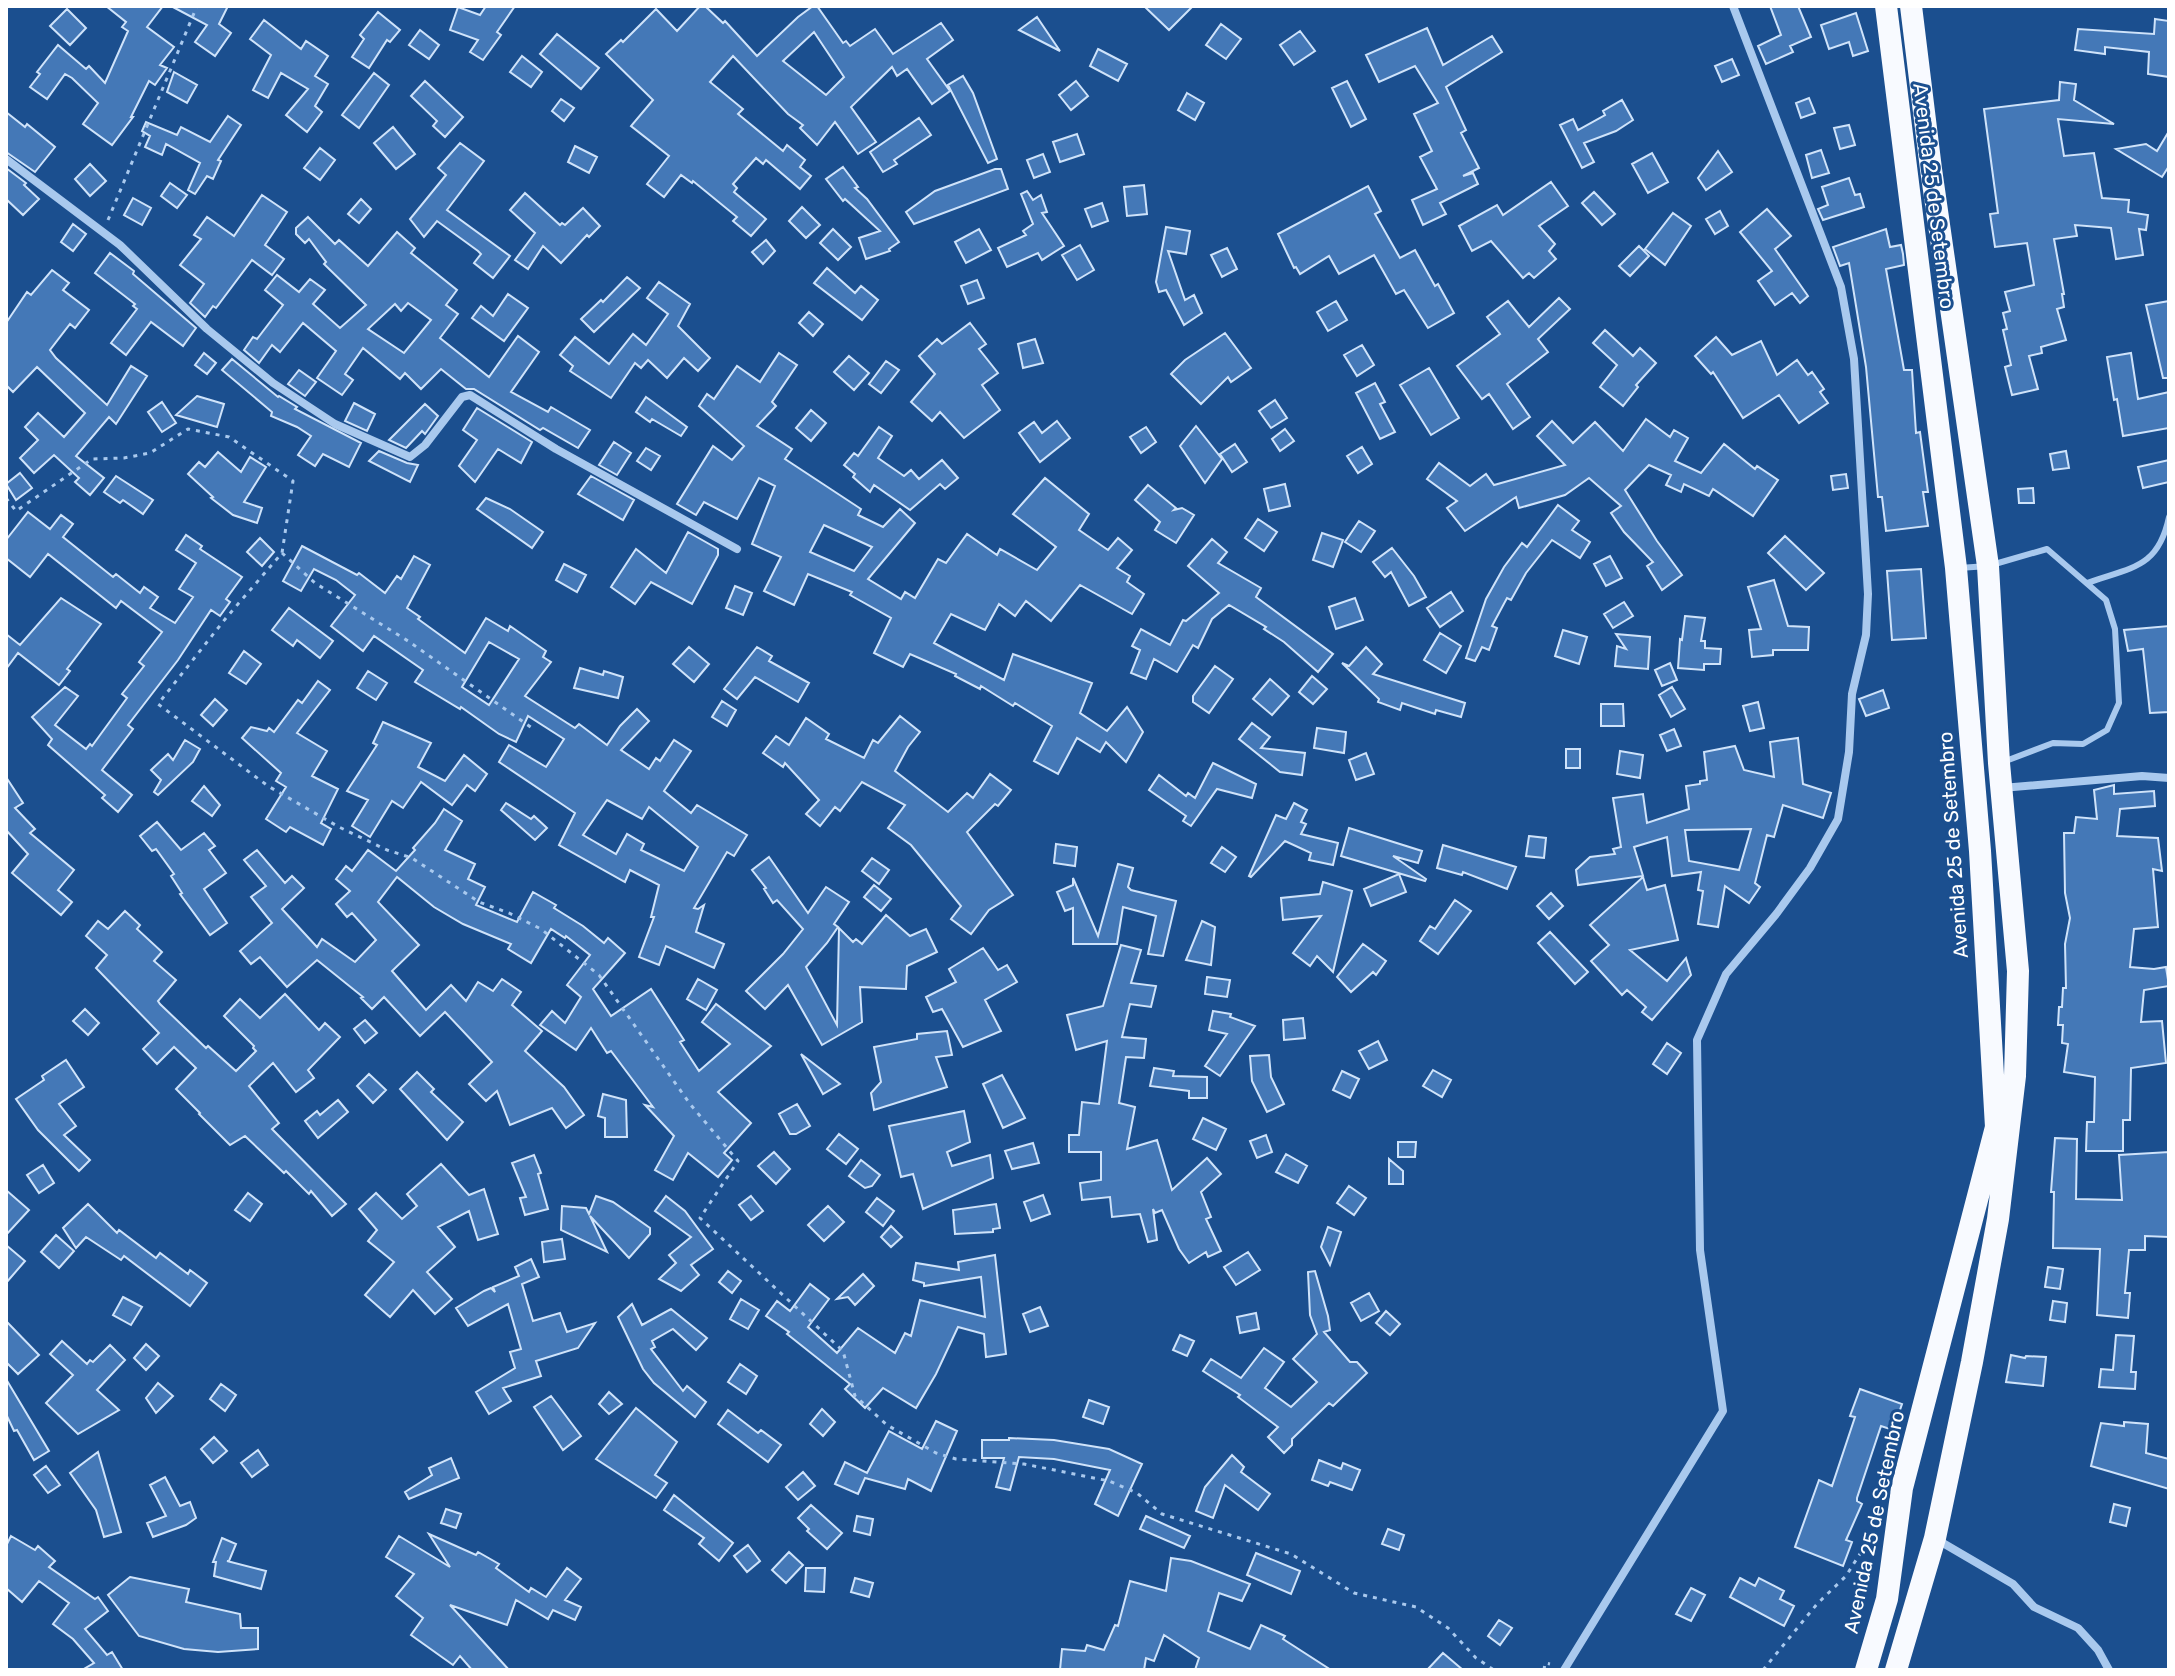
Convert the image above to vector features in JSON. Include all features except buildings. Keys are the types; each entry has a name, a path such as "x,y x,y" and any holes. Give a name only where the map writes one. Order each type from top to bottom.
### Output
{"highway":[{"name":"Avenida 25 de Setembro","path":"1866,1670 1887,1599 1902,1488 1996,1127 1980,851 1956,568 1886,6"},
{"name":"Avenida 25 de Setembro","path":"1896,1670 1935,1538 1998,1219 2015,1076 2018,971 1999,763 1988,566 1911,6"}],"street":[{"path":"1564,1670 1723,1411 1700,1250 1697,1040 1726,974 1810,868 1838,819 1849,752 1852,694 1866,635 1868,594 1854,359 1841,287 1733,6"},
{"path":"6,159 120,245 207,329 273,383 335,424 410,457 425,445 462,397 470,395 556,449 737,549"},
{"path":"2002,788 2102,778 2169,778"},
{"path":"1935,1538 2013,1584 2034,1607 2078,1628 2098,1650 2109,1670"}],"lane":[{"path":"2087,583 2148,561 2164,539 2169,517"},
{"path":"1956,568 1988,566 2047,549 2106,600 2115,629 2119,703 2107,730 2083,744 2053,743 1999,763"}],"path":[{"path":"103,232 197,6"},
{"path":"16,511 92,459 150,453 188,429 229,437 293,481 282,553 234,607 158,704 268,786 339,827 387,850 412,858 479,902 541,929 599,975 690,1104 738,1161 700,1218 843,1351 855,1396 887,1425 936,1453 967,1461 1024,1464 1109,1481 1137,1493 1162,1514 1291,1554 1354,1593 1416,1607 1448,1628 1476,1658 1494,1670"},
{"path":"6,498 16,511"},
{"path":"6,506 16,511"},
{"path":"282,553 315,583 408,641 532,728"},
{"path":"1763,1670 1817,1604 1846,1576 1878,1526"}]}
